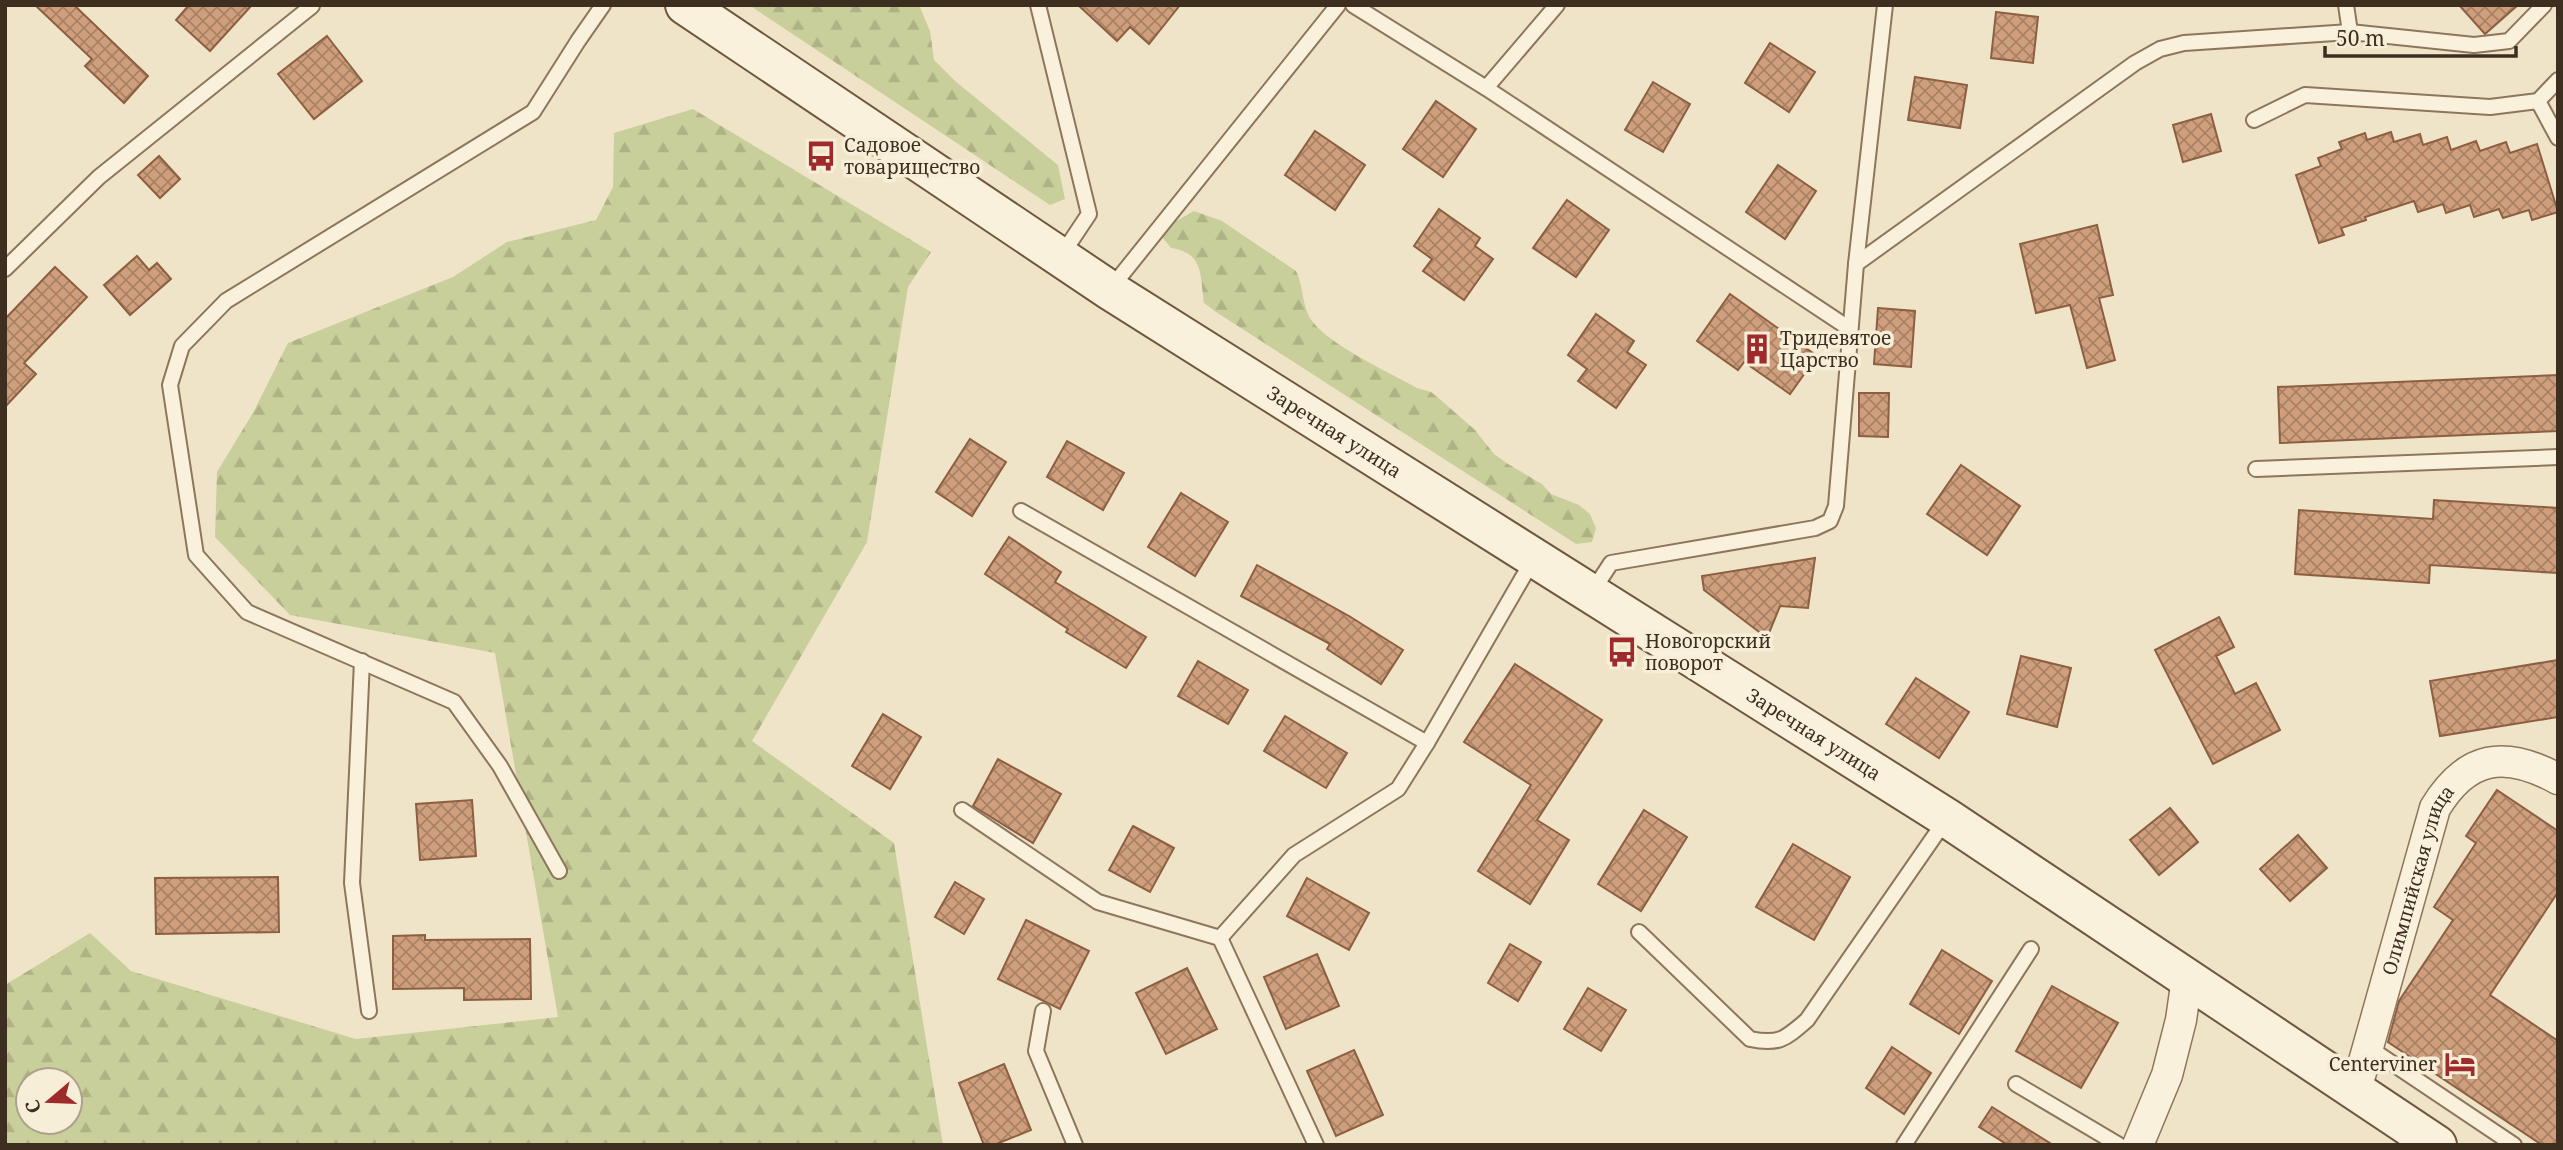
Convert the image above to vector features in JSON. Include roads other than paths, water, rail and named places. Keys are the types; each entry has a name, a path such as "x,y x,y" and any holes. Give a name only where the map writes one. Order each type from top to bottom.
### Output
{"main road":[{"name":"Заречная улица","path":"685,5 1111,290 1947,818 2437,1145"}],"street":[{"name":"Олимпийская улица","path":"2356,1090 2435,808 2449,786 2466,773 2488,762 2514,761 2536,767 2558,779"},
{"path":"2138,1145 2167,1075 2181,1020 2187,978"}],"lane":[{"path":"559,871 500,766 454,702 247,612 196,555 170,385 182,346 226,301 533,112 603,5"},
{"path":"1038,5 1088,214 1061,256"},
{"path":"1111,290 1338,5"},
{"path":"1353,5 1486,89 1850,329"},
{"path":"1486,89 1557,5"},
{"path":"1591,593 1611,564 1815,528 1830,521 1836,506 1856,264 1885,5"},
{"path":"2346,5 2350,33"},
{"path":"1856,264 2135,63 2160,49 2184,43 2350,33 2474,44 2508,41 2544,5"},
{"path":"5,269 99,177 312,6"},
{"path":"2254,120 2305,95 2490,107 2538,101 2558,80"},
{"path":"2538,101 2558,138"},
{"path":"2256,469 2558,457"},
{"path":"1021,511 1427,743"},
{"path":"1220,938 1294,855 1398,789 1534,558"},
{"path":"362,661 352,883 369,1011"},
{"path":"962,810 1098,902 1220,938 1316,1145"},
{"path":"1639,932 1750,1039 1771,1043 1790,1034 1807,1020 1947,818"},
{"path":"1904,1145 2031,949"},
{"path":"1043,1011 1036,1051 1075,1145"},
{"path":"2368,1047 2514,1145"},
{"path":"2016,1084 2119,1145"}],"place":[{"name":"Садовое товарищество","path":"821,156"},
{"name":"Тридевятое Царство","path":"1757,349"},
{"name":"Новогорский поворот","path":"1622,652"},
{"name":"Centerviner","path":"2460,1064"}]}
